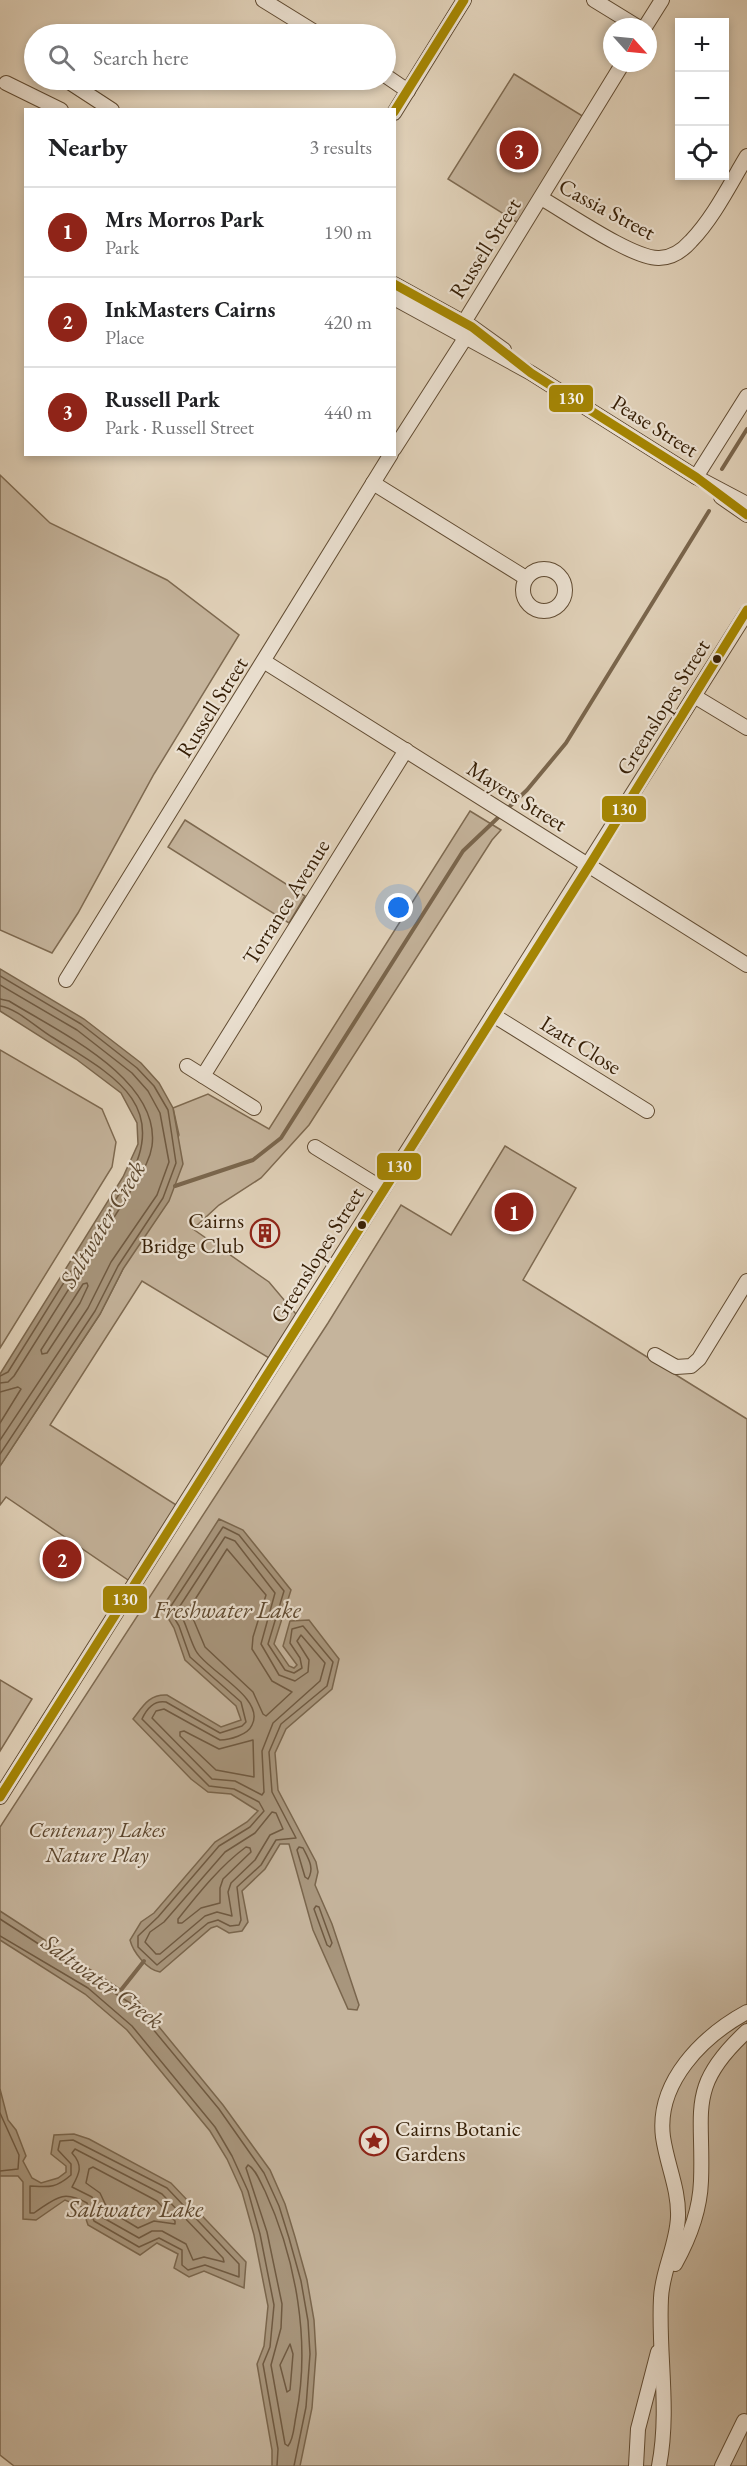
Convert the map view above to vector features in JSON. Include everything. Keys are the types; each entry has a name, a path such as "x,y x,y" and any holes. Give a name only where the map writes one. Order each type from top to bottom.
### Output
{"street":[{"path":"263,0 302,24"},
{"path":"396,110 464,0"},
{"path":"594,0 623,18"},
{"path":"651,18 662,0"},
{"name":"Russell Street","path":"396,446 618,72"},
{"path":"3,82 48,108"},
{"path":"3,82 57,108"},
{"path":"396,83 408,91"},
{"path":"81,90 109,108"},
{"name":"Cassia Street","path":"541,198 628,249 644,256 660,258 675,254 704,226 747,156"},
{"name":"Pease Street","path":"396,285 696,477 747,504"},
{"name":"Pease Street","path":"396,299 465,330"},
{"path":"696,477 747,396"},
{"name":"Russell Street","path":"66,980 265,662 390,456"},
{"name":"Pease Street","path":"696,477 747,515"},
{"path":"373,483 526,578"},
{"name":"Greenslopes Street","path":"0,1797 747,612"},
{"name":"Mayers Street","path":"265,662 747,965"},
{"path":"694,696 747,728"},
{"name":"Torrance Avenue","path":"203,1076 405,750"},
{"name":"Izatt Close","path":"493,1015 647,1111"},
{"path":"186,1066 254,1108"},
{"path":"315,1147 383,1190"},
{"path":"655,1355 676,1367 692,1366 745,1290"},
{"path":"659,2466 665,2414 661,2295 678,2218 676,2190 663,2135 665,2104 672,2086 690,2057 730,2022 747,2012"},
{"path":"664,2284 682,2252 698,2203 701,2182 699,2121 701,2100 713,2071 745,2033 738,2025 730,2022"},
{"path":"636,2466 638,2429 662,2332"},
{"path":"722,2466 744,2421"}],"green space":[{"path":"514,74 589,120 523,226 448,179"},
{"path":"0,475 50,523 167,580 239,635 154,774 78,913 52,953 0,930"},
{"path":"470,811 501,830 492,840 309,1125 261,1178 219,1205 193,1229 269,1282 301,1320 274,1361 142,1281 50,1425 181,1508 134,1584 6,1497 0,1505 0,1466 100,1314 123,1269 179,1135 173,1108 208,1094 269,1129"},
{"path":"185,820 305,896 289,923 168,847"},
{"path":"0,1050 102,1109 116,1142 112,1167 0,1348"},
{"name":"Cairns Botanic Gardens","path":"505,1146 576,1188 523,1280 747,1419 747,2466 14,2466 0,2455 0,1827 328,1323 401,1205 451,1235"},
{"path":"0,1680 32,1699 0,1751"}],"water":[{"name":"Saltwater Creek","path":"0,969 84,1019 141,1063 159,1083 173,1108 183,1164 169,1201 123,1269 100,1314 0,1466 0,1374 123,1177 138,1144 137,1123 121,1093 76,1059 0,1011"},
{"name":"Freshwater Lake","path":"219,1519 243,1530 291,1590 274,1644 289,1666 294,1668 297,1665 283,1646 290,1621 309,1620 339,1659 332,1689 286,1729 275,1753 278,1790 316,1862 318,1872 315,1885 332,1924 359,2005 357,2010 348,2009 313,1930 289,1844 280,1844 265,1869 242,1891 248,1922 242,1931 229,1933 217,1926 211,1928 160,1972 150,1968 141,1960 130,1940 141,1922 154,1913 215,1842 247,1822 258,1811 231,1794 208,1792 191,1779 133,1719 143,1705 151,1699 167,1695 221,1727 241,1720 236,1706 185,1660 174,1628 162,1608"},
{"name":"Saltwater Creek","path":"0,1911 137,2000 223,2105 270,2170 285,2204 295,2237 307,2280 314,2320 316,2354 312,2408 300,2466 272,2466 272,2450 257,2364 264,2346 268,2306 254,2235 242,2192 227,2159 210,2131 127,2030 85,1994 0,1940"},
{"name":"Saltwater Lake","path":"0,2089 8,2120 16,2130 26,2156 23,2161 32,2178 41,2183 58,2178 66,2172 66,2166 51,2154 54,2135 74,2134 89,2139 171,2183 246,2262 244,2288 204,2271 189,2277 174,2268 178,2254 157,2243 140,2255 88,2225 82,2207 65,2200 36,2220 23,2219 23,2182 18,2176 0,2176"}],"waterway":[{"path":"722,469 747,429"},
{"path":"175,1186 253,1160 281,1138 463,851 527,790 566,743 709,511"},
{"name":"Saltwater Creek","path":"121,1990 144,1961"}],"transit line":[{"name":"130","path":"396,109 464,0"},
{"name":"130","path":"396,285 472,327 531,373 696,477 747,515"},
{"name":"130","path":"0,1797 589,866 747,610"}],"place":[{"name":"Russell Park","path":"519,150"},
{"name":"Mrs Morros Park","path":"514,1212"},
{"name":"Cairns Bridge Club","path":"265,1233"},
{"name":"InkMasters Cairns","path":"62,1559"},
{"name":"Cairns Botanic Gardens","path":"374,2141"}],"park label":[{"name":"Centenary Lakes Nature Play","path":"97,1842"}]}
